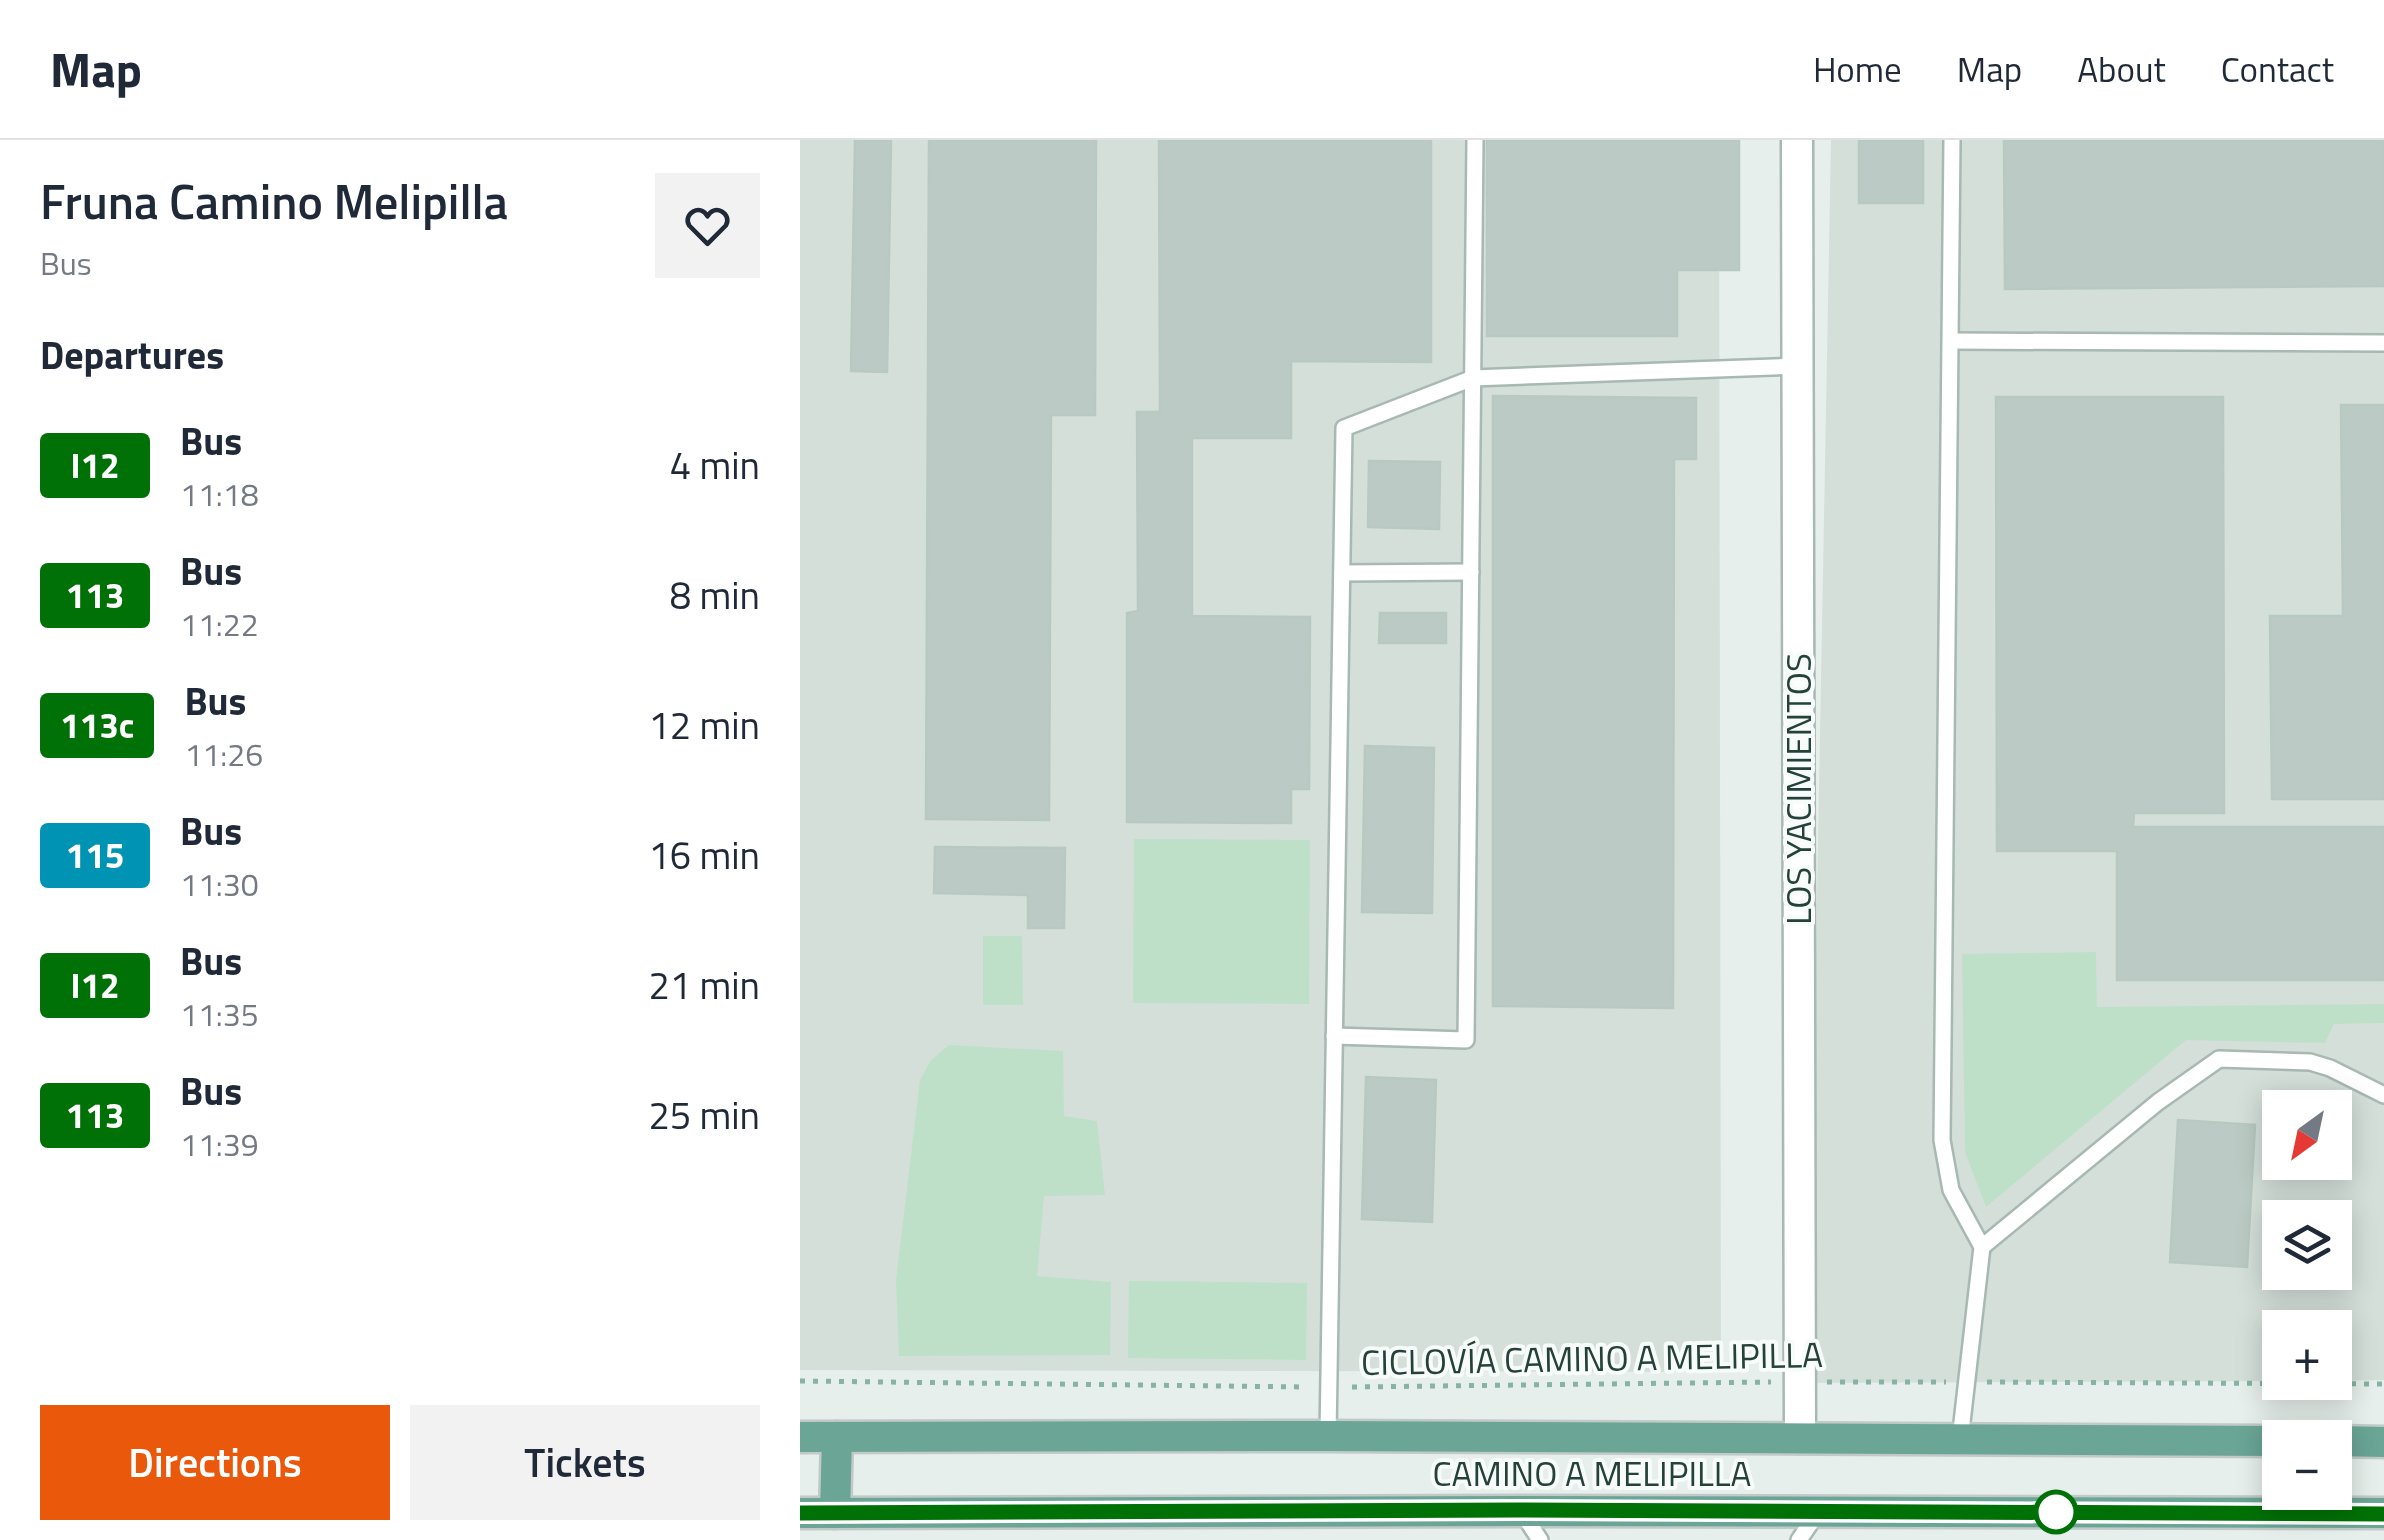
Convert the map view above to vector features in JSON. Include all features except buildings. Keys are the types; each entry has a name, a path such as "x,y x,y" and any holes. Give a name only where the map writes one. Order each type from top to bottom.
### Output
{"main road":[{"name":"CAMINO A MELIPILLA","path":"800,1437 2262,1441"},
{"path":"835,1513 836,1437"},
{"path":"2352,1441 2384,1442"},
{"name":"CAMINO A MELIPILLA","path":"800,1513 1520,1510 2384,1514"}],"street":[{"name":"LOS YACIMIENTOS","path":"1797,140 1800,1438"}],"lane":[{"path":"1334,1036 1466,1040 1476,140"},
{"path":"1952,140 1942,1140 1951,1190 1982,1247 1960,1440"},
{"path":"1951,341 2384,343"},
{"path":"1328,1436 1344,428 1473,378 1798,366"},
{"path":"1342,573 1470,572"},
{"path":"1982,1247 2158,1102 2219,1060 2310,1062 2384,1095"},
{"path":"1520,1510 1540,1540"},
{"path":"1798,1540 1818,1512"}],"path":[{"name":"CICLOVÍA CAMINO A MELIPILLA","path":"800,1381 1328,1387 1800,1382 2384,1384"}],"shaded area":[{"path":"800,140 1719,140 1721,1372 800,1370"},
{"path":"1831,140 2384,140 2384,1380 2352,1381 2352,1310 2262,1310 2262,1381 1808,1383"}],"green space":[{"path":"1134,839 1310,840 1309,1004 1133,1003"},
{"path":"983,936 1022,936 1023,1005 983,1005"},
{"path":"2096,952 2097,1007 2384,1004 2384,1023 2334,1024 2325,1043 2186,1040 1986,1207 1965,1152 1962,954"},
{"path":"949,1045 1063,1051 1064,1116 1097,1121 1105,1195 1044,1196 1037,1276 1111,1282 1110,1355 899,1356 896,1280 920,1080 931,1060"},
{"path":"1129,1281 1307,1283 1306,1360 1128,1358"}],"bus line":[{"name":"I12","path":"800,1513 1520,1510 2384,1514"}]}
